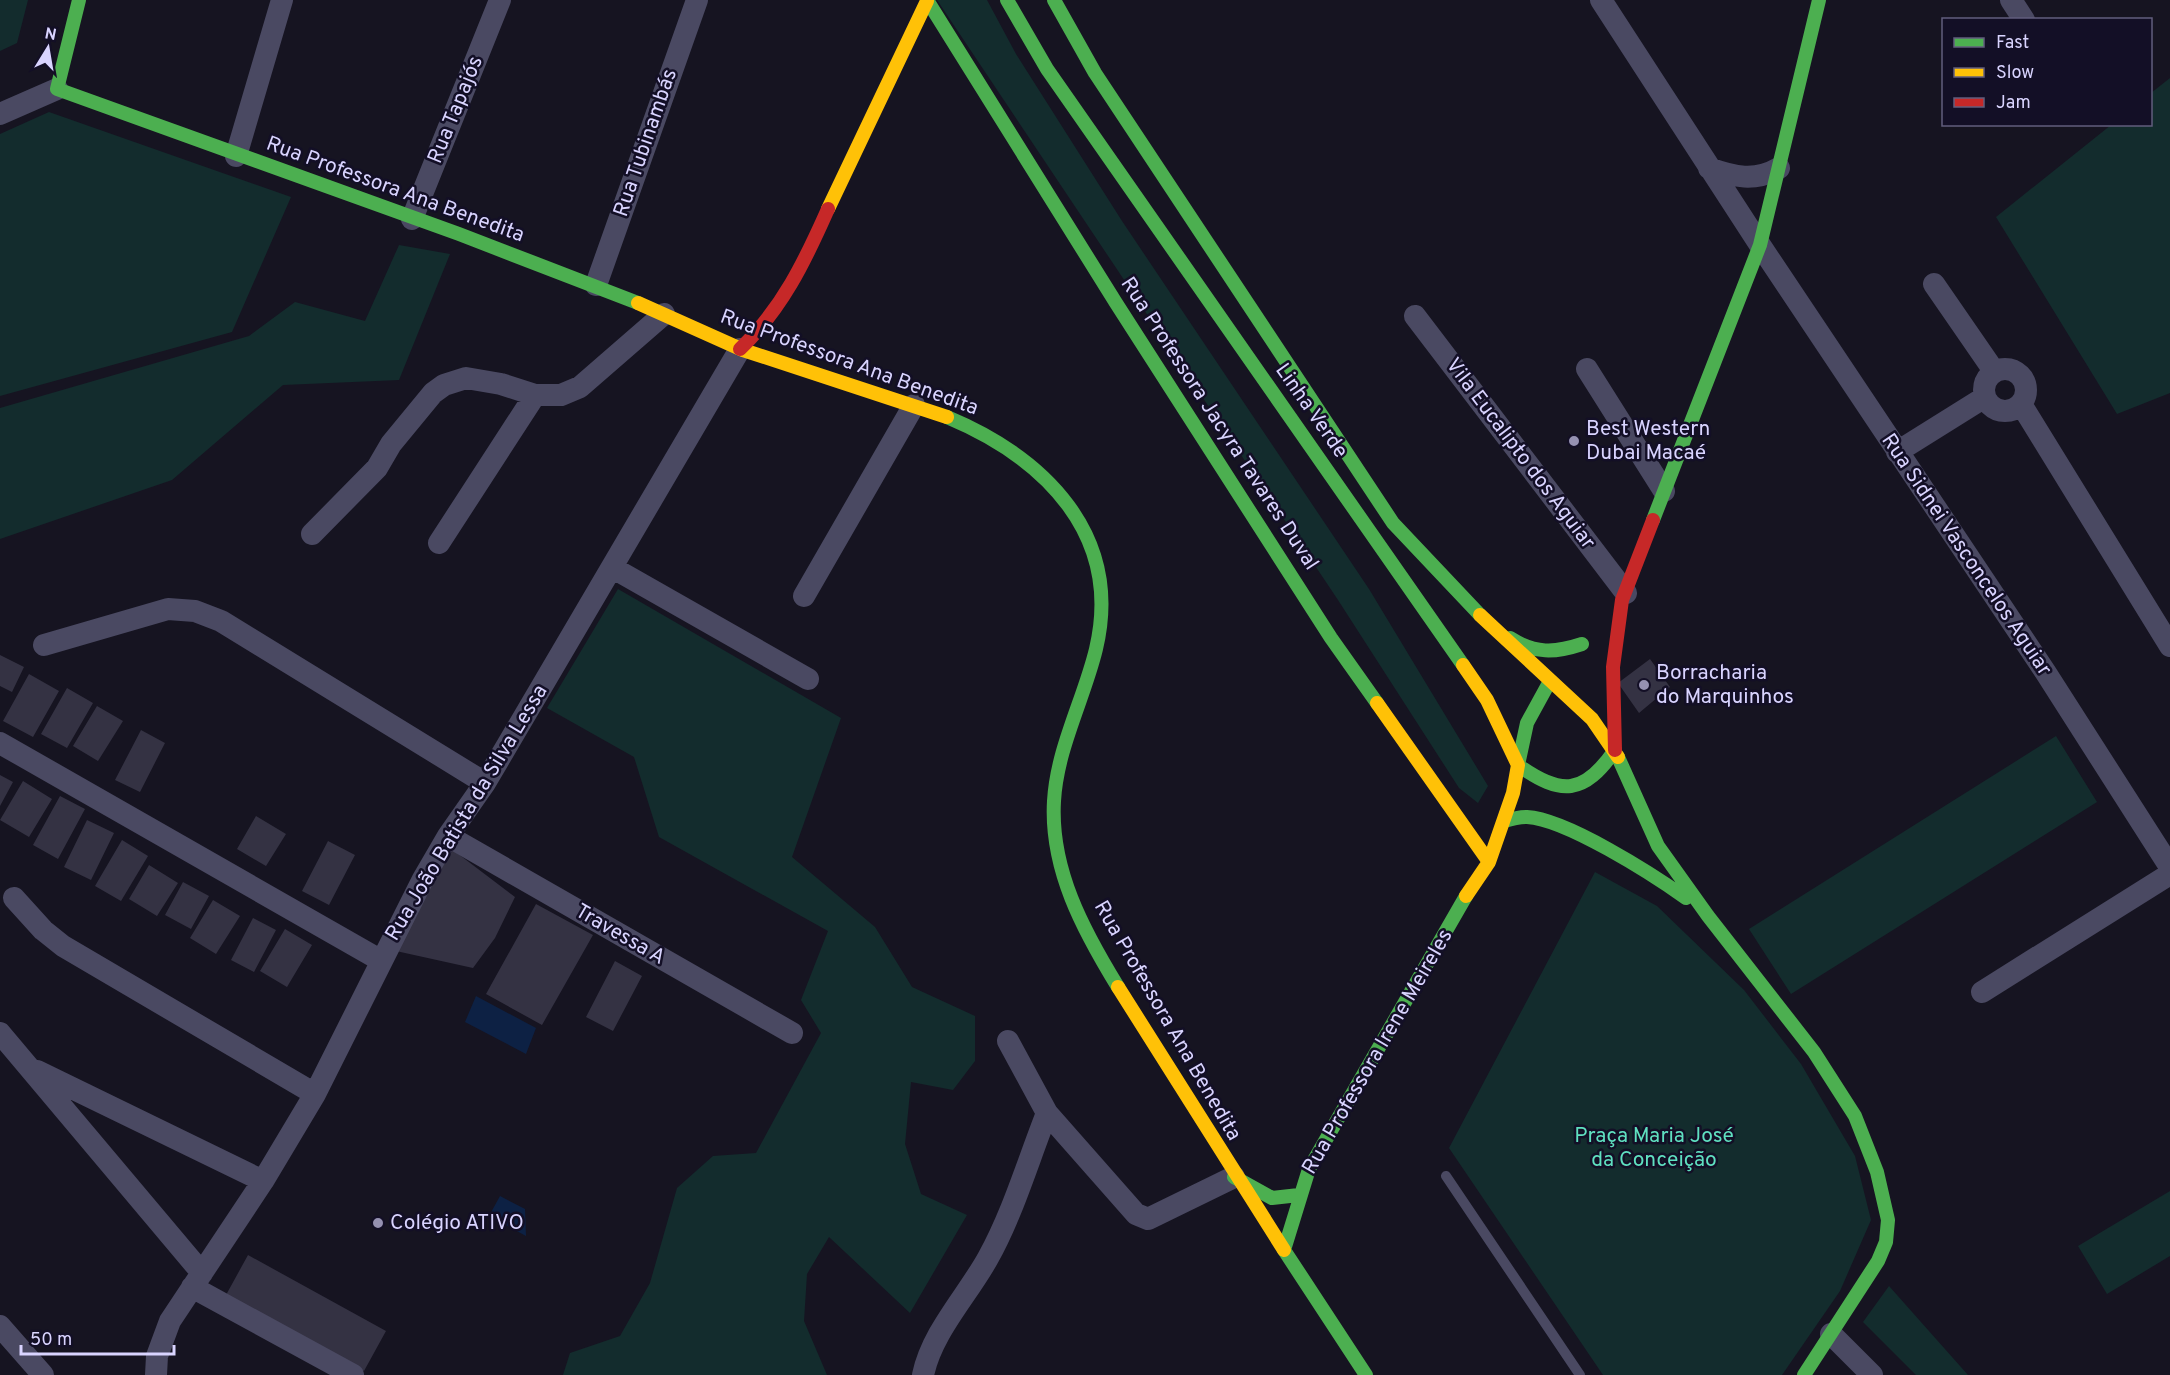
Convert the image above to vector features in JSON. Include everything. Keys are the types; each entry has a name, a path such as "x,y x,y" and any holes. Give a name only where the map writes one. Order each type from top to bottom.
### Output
{"main road":[{"path":"57,89 79,0"},
{"name":"Linha Verde","path":"1007,0 1047,69 1487,700 1518,765"},
{"name":"Linha Verde","path":"1054,0 1095,73 1393,523 1485,620 1592,719 1615,750"},
{"path":"1804,1375 1878,1261 1886,1242 1888,1220 1877,1172 1855,1116 1814,1052 1708,916 1658,846 1615,750 1613,667 1624,596 1760,245 1819,0"},
{"path":"740,349 768,323 792,286 894,63 927,1"},
{"name":"Rua Professora Jacyra Tavares Duval","path":"927,1 1116,303 1331,638 1489,862"},
{"name":"Rua Professora Ana Benedita","path":"57,89 596,285 740,349 914,405 992,437 1039,470 1072,512 1094,550 1104,584 1102,616 1091,668 1064,752 1054,799 1054,833 1062,871 1083,926 1234,1177 1366,1375"},
{"path":"1604,621 1624,596"},
{"path":"1485,620 1515,642 1542,651 1554,653 1586,640 1550,681 1527,723 1513,794 1489,862"},
{"path":"1518,765 1540,782 1562,788 1578,786 1594,778 1615,750"},
{"path":"1504,821 1528,817 1551,824 1650,873 1708,916"},
{"name":"Rua Professora Irene Meireles","path":"1284,1250 1299,1195 1309,1169 1467,895 1489,862"},
{"path":"1234,1177 1273,1200 1285,1200 1299,1195"}],"street":[{"path":"236,156 282,0"},
{"name":"Rua Tapajós","path":"412,219 500,0"},
{"name":"Rua Tubinambás","path":"596,285 697,0"},
{"name":"Rua Sidnei Vasconcelos Aguiar","path":"1601,0 1709,168 2046,673 2170,867"},
{"path":"2011,0 2023,18"},
{"path":"0,114 57,89"},
{"path":"1709,168 1743,178 1765,175 1779,168"},
{"path":"1934,284 1995,371"},
{"path":"312,534 377,468 391,444 433,393 444,385 466,378 501,384 535,395 561,395 580,387 664,314"},
{"name":"Vila Eucalipto dos Aguiar","path":"1415,316 1624,596"},
{"name":"Rua João Batista da Silva Lessa","path":"156,1375 157,1356 170,1322 263,1181 315,1094 380,960 448,836 485,783 740,349"},
{"path":"2006,368 2017,372 2025,382 2026,393 2021,404 2012,410 2001,411 1991,406 1985,397 1985,382 1995,371 2006,368"},
{"path":"1587,369 1664,491"},
{"path":"439,543 535,395"},
{"path":"1897,452 1985,397"},
{"path":"2021,404 2170,646"},
{"path":"804,596 914,405"},
{"path":"613,568 808,679"},
{"path":"44,645 168,609 195,611 221,621 485,783"},
{"path":"0,743 380,960"},
{"name":"Travessa A","path":"448,836 792,1033"},
{"path":"1982,992 2170,874"},
{"path":"14,898 43,930 63,946 315,1094"},
{"path":"0,1033 197,1280 354,1375"},
{"path":"1008,1041 1047,1113 1136,1214 1148,1219 1234,1177"},
{"path":"30,1068 263,1181"},
{"path":"923,1375 933,1346 969,1292 1000,1233 1047,1113"},
{"path":"0,1326 43,1375"},
{"path":"1831,1334 1872,1375"}],"lane":[{"path":"1446,1176 1580,1375"}],"green space":[{"path":"0,0 28,0 17,43 0,51"},
{"path":"937,0 987,0 1016,54 1122,221 1369,589 1488,786 1478,803 1459,788 1338,600"},
{"path":"2170,78 2170,393 2117,414 1996,217 2110,126 2152,126 2152,92"},
{"path":"49,112 291,197 232,332 0,396 0,134"},
{"path":"399,245 450,254 399,380 283,385 172,480 0,539 0,408 249,336 295,302 365,321"},
{"path":"618,589 841,718 792,857 875,927 912,987 975,1016 975,1061 953,1090 911,1082 905,1144 921,1194 967,1215 910,1313 829,1237 807,1274 804,1321 827,1375 563,1375 570,1353 620,1336 650,1283 677,1188 713,1156 756,1153 821,1033 801,1000 828,931 659,837 634,757 547,708"},
{"path":"2056,736 2097,802 1791,994 1749,929"},
{"name":"Praça Maria José da Conceição","path":"1595,872 1657,906 1744,990 1801,1064 1855,1156 1871,1220 1840,1291 1782,1375 1603,1375 1449,1148"},
{"path":"2170,1191 2170,1256 2107,1294 2078,1246"},
{"path":"1889,1286 1968,1375 1916,1375 1863,1322"}],"water":[{"path":"476,996 536,1028 526,1054 465,1022"},
{"path":"500,1196 525,1209 526,1236 489,1216"}],"building":[{"path":"0,655 24,667 12,692 0,686"},
{"name":"Borracharia do Marquinhos","path":"1650,659 1670,687 1639,713 1618,683"},
{"path":"29,674 59,691 33,737 3,721"},
{"path":"67,688 93,703 67,748 41,734"},
{"path":"97,706 123,721 98,761 73,746"},
{"path":"141,730 165,743 140,792 115,780"},
{"path":"0,775 13,782 0,806"},
{"path":"23,781 52,799 29,837 0,820"},
{"path":"60,796 85,809 58,859 33,845"},
{"path":"256,816 286,834 266,866 237,849"},
{"path":"87,820 114,833 91,880 64,867"},
{"path":"122,840 148,856 121,901 95,886"},
{"path":"328,841 355,855 329,905 302,891"},
{"path":"453,850 515,897 495,938 473,968 396,951 430,884"},
{"path":"149,865 178,883 157,916 129,899"},
{"path":"183,882 209,896 191,929 165,915"},
{"path":"213,900 240,916 216,954 190,938"},
{"path":"536,904 593,935 542,1025 486,994"},
{"path":"253,918 276,930 254,972 231,960"},
{"path":"285,929 312,945 287,987 260,971"},
{"path":"615,961 642,976 613,1031 586,1017"},
{"path":"248,1255 386,1331 364,1371 226,1295"}],"traffic: fast":[{"path":"79,0 57,89 459,234 638,303"},
{"path":"927,0 1116,303 1331,638 1377,703"},
{"path":"1007,0 1047,69 1463,665"},
{"path":"1054,0 1095,73 1393,523 1480,615"},
{"path":"1653,520 1760,245 1819,0"},
{"path":"947,417 983,434 1044,478 1068,506 1087,536 1098,570 1101,608 1096,649 1060,762 1054,801 1054,826 1057,851 1071,898 1081,921 1118,987"},
{"path":"1510,638 1528,647 1545,650 1563,649 1582,644"},
{"path":"1550,681 1527,723 1518,765 1547,782 1559,786 1571,786 1582,783 1593,776 1615,750"},
{"path":"1618,757 1658,846 1708,916 1814,1052 1855,1116 1877,1172 1888,1220 1886,1242 1878,1261 1804,1375"},
{"path":"1504,821 1527,817 1564,827 1631,862 1686,898"},
{"path":"1366,1375 1284,1250 1309,1169 1466,896"},
{"path":"1234,1177 1272,1198 1299,1195"}],"traffic: slow":[{"path":"828,209 927,1"},
{"path":"638,303 743,350 947,417"},
{"path":"1480,615 1592,719 1618,757"},
{"path":"1463,665 1487,700 1518,765 1513,793 1489,862 1466,896"},
{"path":"1377,703 1489,862"},
{"path":"1118,987 1284,1250"}],"traffic: jam":[{"path":"740,349 755,334 780,301 801,266 828,209"},
{"path":"1615,750 1613,667 1622,600 1653,520"}],"place":[{"name":"Best Western Dubai Macaé","path":"1574,441"},
{"name":"Borracharia do Marquinhos","path":"1644,685"},
{"name":"Colégio ATIVO","path":"378,1223"}]}
